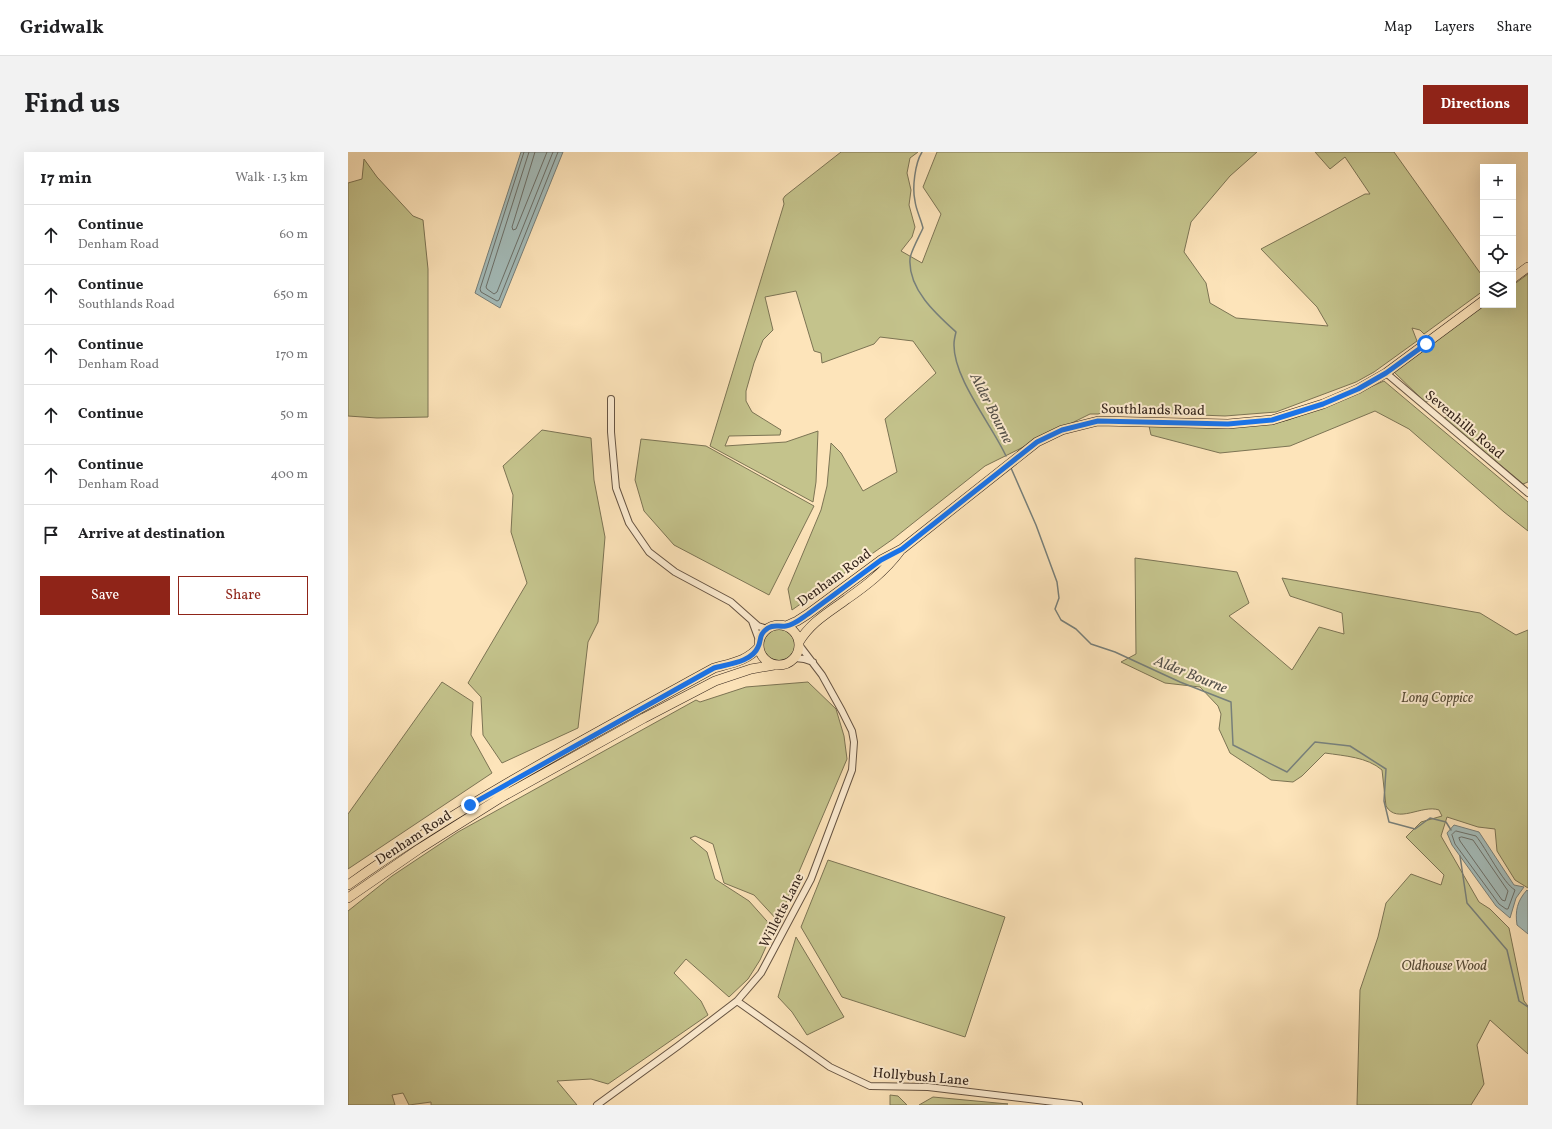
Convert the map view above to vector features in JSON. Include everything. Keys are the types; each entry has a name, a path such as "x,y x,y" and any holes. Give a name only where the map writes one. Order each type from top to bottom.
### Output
{"main road":[{"path":"1516,276 1528,267"},
{"path":"1386,373 1480,303"},
{"name":"Southlands Road","path":"902,549 1037,442 1062,430 1098,421 1228,424 1272,420 1323,404 1358,389 1386,373"},
{"name":"Denham Road","path":"786,626 808,614 881,560 902,549"},
{"name":"Denham Road","path":"799,644 810,626 861,589 888,566 902,549"},
{"path":"774,626 786,626 795,632 799,644 795,658 786,665 774,665 763,658 759,643 762,634 767,629 774,626"},
{"name":"Denham Road","path":"348,886 392,854 476,801 714,668 747,658 753,654 759,643"},
{"name":"Denham Road","path":"348,898 419,848 500,798 644,718 715,681 750,669 774,665"}],"street":[{"name":"Sevenhills Road","path":"1386,373 1528,493"},
{"path":"611,398 611,432 616,488 629,523 649,552 675,572 731,602 743,611 752,621 762,628 767,629"},
{"path":"752,621 759,643"},
{"name":"Willetts Lane","path":"597,1105 678,1046 737,1000 762,974 811,879 852,770 854,748 852,732 842,711 822,675 799,644"},
{"path":"795,658 813,662"},
{"name":"Hollybush Lane","path":"737,1000 830,1067 870,1086 928,1087 1079,1105"}],"green space":[{"path":"841,152 918,152 910,158 907,173 911,190 909,205 915,227 912,237 901,251 922,263 941,214 923,187 937,152 1257,152 1230,176 1191,222 1184,252 1206,283 1210,303 1236,318 1328,326 1317,307 1261,249 1365,194 1370,194 1345,157 1330,169 1315,152 1394,152 1480,273 1480,293 1424,334 1420,330 1412,328 1417,341 1374,372 1356,382 1276,412 1225,416 1150,413 1118,408 1098,414 1090,414 985,466 893,539 792,610 788,589 821,510 827,486 831,443 841,453 863,491 897,472 885,419 936,373 913,341 880,337 874,344 822,363 821,353 814,351 796,291 765,297 773,330 763,340 754,363 746,391 746,401 752,412 781,430 780,435 729,436 725,446 786,442 818,431 816,482 813,502 710,446 784,204 783,199"},
{"path":"364,159 377,177 413,216 423,220 428,269 428,417 377,418 348,416 348,183 362,179"},
{"path":"1528,274 1528,482 1523,484 1444,418 1455,414 1439,400 1425,402 1394,372 1480,308 1516,308 1516,283"},
{"path":"1384,381 1528,502 1528,531 1409,429 1375,411 1290,446 1220,453 1151,435 1149,426 1221,428 1270,424 1288,420 1329,405"},
{"path":"542,430 591,438 594,480 605,537 598,622 588,642 578,728 502,763 483,735 481,697 468,683 527,583 511,532 513,495 503,466"},
{"path":"641,439 706,446 814,506 769,595 674,545 644,511 635,480"},
{"name":"Long Coppice","path":"1135,558 1237,572 1249,603 1229,616 1292,670 1319,627 1344,634 1342,613 1290,596 1282,578 1480,613 1516,635 1528,630 1528,888 1515,880 1497,851 1495,829 1478,827 1447,817 1441,836 1479,902 1490,909 1509,928 1524,1001 1528,1006 1528,1054 1490,1020 1477,1045 1484,1084 1471,1105 1357,1105 1360,990 1378,937 1386,903 1411,874 1441,885 1444,875 1406,837 1421,822 1442,816 1439,810 1432,809 1403,814 1397,814 1391,811 1386,806 1382,770 1370,762 1363,760 1348,756 1325,753 1302,776 1293,782 1271,780 1230,753 1219,729 1221,714 1218,706 1200,687 1165,683 1121,662 1136,654"},
{"path":"776,629 782,629 792,636 795,645 794,651 788,658 782,661 776,661 766,654 763,648 763,642 770,632"},
{"path":"442,682 473,702 471,735 492,773 348,869 348,814"},
{"path":"808,682 836,709 844,736 847,759 778,921 754,895 724,883 713,844 695,836 690,838 707,852 715,879 749,901 774,929 760,960 748,979 729,997 686,959 674,973 701,1001 708,1015 608,1084 591,1079 557,1081 577,1105 431,1105 431,1102 409,1105 403,1093 392,1095 395,1105 348,1105 348,911 392,876 458,832 696,700 700,702 746,687"},
{"path":"828,860 1005,917 965,1037 842,997 801,927"},
{"path":"796,937 844,1017 807,1035 792,1012 778,997"},
{"path":"890,1095 898,1096 907,1105 890,1105"},
{"path":"933,1097 1008,1104 919,1105"}],"water":[{"path":"521,152 563,152 500,308 475,293"},
{"path":"1454,825 1479,832 1514,885 1524,887 1516,898 1510,918 1496,906 1452,845 1447,833"},
{"path":"1527,890 1528,934 1517,925 1516,915 1519,902"}],"waterway":[{"name":"Alder Bourne","path":"922,152 916,169 914,196 923,228 910,256 911,270 914,281 918,291 932,309 956,332 954,340 955,357 966,386 1006,456"},
{"name":"Alder Bourne","path":"1011,468 1036,525 1057,582 1059,598 1055,609 1061,620 1076,629 1091,644 1115,652 1180,682 1231,702 1233,745 1287,772 1315,742 1350,746 1386,769 1384,801 1389,822 1415,829 1430,818 1446,822 1451,830"},
{"name":"Alder Bourne","path":"1460,856 1467,903 1507,950 1519,1001 1528,1007"}],"route":[{"path":"470,805 714,668 747,658 759,647 759,640 767,629 780,625 786,626 797,621 881,560 902,549 1037,442 1062,430 1098,421 1228,424 1272,420 1323,404 1358,389 1386,373 1426,344"}],"park label":[{"name":"Oldhouse Wood","path":"1444,965"}]}
